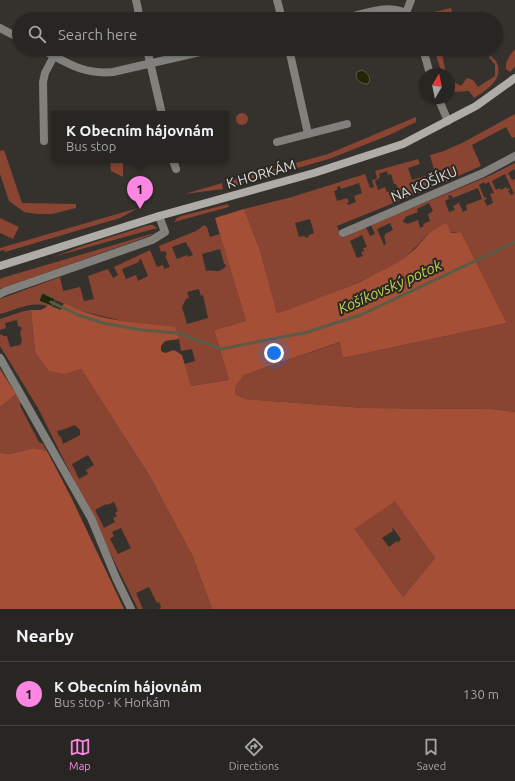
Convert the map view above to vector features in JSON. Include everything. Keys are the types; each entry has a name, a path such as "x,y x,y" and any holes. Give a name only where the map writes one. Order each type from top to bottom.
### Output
{"main road":[{"name":"K HORKÁM","path":"0,266 159,216 314,173 403,144 476,106 515,78"}],"street":[{"path":"136,0 139,12"},
{"path":"277,0 280,12"},
{"path":"406,12 411,0"},
{"path":"373,12 386,9 397,9 404,12"},
{"path":"0,28 12,34"},
{"path":"44,141 43,82 54,56 78,68 95,73 113,72 184,56"},
{"path":"149,56 161,111"},
{"path":"291,56 308,134"},
{"path":"425,56 428,68"},
{"path":"441,104 448,121"},
{"path":"277,142 347,124"},
{"name":"NA KOŠÍKU","path":"343,233 483,173 515,156"},
{"path":"174,163 176,169"},
{"path":"0,294 152,240 165,232 159,216"},
{"path":"0,358 91,518 116,578 131,609"}],"shaded area":[{"path":"451,8 452,12 434,12"},
{"path":"515,49 515,67 510,72 506,69 506,63"},
{"path":"436,56 442,56 445,68 440,68"},
{"path":"491,56 497,62 498,75 496,80 474,98 469,91 455,92 455,82 461,86 467,78 473,80 478,87 495,76 495,65 489,57"},
{"path":"362,70 369,76 370,80 368,84 360,82 356,76 357,72"},
{"path":"240,113 244,113 248,119 244,125 240,125 236,121 236,117"},
{"path":"515,114 515,137 512,138 506,127 472,145 481,166 438,185 430,155 444,151 464,142"},
{"path":"416,117 416,122 387,136 329,159 231,187 230,181 328,154"},
{"path":"4,150 22,203 76,204 76,208 52,214 38,214 24,212 9,201 0,174 0,151"},
{"path":"418,159 420,164 408,168 412,180 425,176 428,184 432,183 433,187 337,226 342,238 366,227 370,236 375,234 371,225 489,176 515,163 515,169 508,173 512,180 515,179 515,412 492,409 365,408 245,399 235,394 236,386 244,375 341,342 343,358 507,323 461,232 429,233 405,257 389,268 332,293 277,313 260,250 244,209 292,197 365,174 370,188 374,187 372,180 376,179 377,177 375,171","holes":["387,171 388,175 391,174 394,184 396,184 398,189 387,192 385,187 378,190 375,181 380,177 379,174","505,174 514,194 511,195 508,191 510,190 509,188 507,189 506,187 501,190 500,188 496,190 492,181","484,182 485,184 489,182 494,193 490,194 493,203 487,206 484,200 487,199 484,197 479,185","359,183 362,193 354,196 356,202 348,205 347,203 349,202 347,198 337,201 334,191 340,186 341,189","478,188 482,199 466,205 467,210 463,212 459,203 453,206 455,210 449,212 445,201 449,199 448,196 451,195 453,198","429,203 433,211 428,214 430,221 423,224 424,226 420,228 418,220 407,224 404,223 403,220 405,217 418,212 417,209","310,219 314,233 306,238 304,236 299,237 295,223","390,223 393,230 385,234 386,244 384,245 377,229","362,235 367,247 363,248 364,251 361,252 363,256 357,258 350,241"]},
{"path":"110,163 123,163 123,177 111,171"},
{"path":"222,183 223,189 185,194"},
{"path":"228,204 229,207 174,222 181,216"},
{"path":"138,208 120,218 5,252 4,250 0,251 0,248"},
{"path":"244,209 260,250 277,313 360,282 393,265 415,249 429,233 446,223 451,233 461,232 507,323 343,358 340,342 244,375 236,386 235,394 245,399 365,408 492,409 515,412 515,609 212,609 192,555 149,475 81,369 66,374 49,371 35,352 31,310 42,309 48,305 61,310 64,303 90,314 118,320 175,327 179,339 165,341 161,346 161,351 166,353 174,350 182,355 191,386 229,380 214,330 246,321 215,218","holes":["395,501 435,558 403,597 355,529"]},
{"path":"0,218 19,227 13,239 0,233"},
{"path":"153,225 157,228 53,257 85,245"},
{"path":"204,225 207,227 210,237 220,234 246,321 214,330 229,380 191,386 184,364 195,361 192,349 181,351 179,339 126,322 78,310 42,294 39,301 48,305 47,306 29,305 0,314 0,299 60,277 63,291 80,287 84,301 94,299 88,276 108,269 113,278 118,275 114,267 150,250 157,267 163,265 164,269 170,267 165,256 167,255 165,251 161,252 159,246 196,231","holes":["186,242 193,255 188,257 187,255 177,259 172,247","220,249 224,264 226,266 219,271 206,271 202,254","141,259 148,276 138,281 136,275 126,279 122,269 139,262 138,261","199,289 201,296 203,295 208,318 187,324 182,307 186,299 189,298 187,292"]},
{"path":"151,234 152,235 0,289 0,279 2,278"},
{"path":"42,293 55,299 52,306 39,301"},
{"path":"31,310 35,352 66,374 81,369 149,475 192,555 212,609 159,609 161,607 159,602 157,603 149,587 136,593 143,609 138,609 38,408 0,346 0,335 2,334 3,336 7,336 10,347 20,345 22,341 20,332 22,329 18,326 17,320 5,323 6,328 0,330 0,319","holes":["75,425 80,430 80,435 63,444 57,431","88,455 94,465 86,470 88,474 79,479 72,464","114,502 118,511 115,513 117,516 113,518 115,522 104,528 95,510 106,504 107,505","121,528 131,548 118,554 110,539 114,536 112,532"]},
{"path":"0,369 16,394 0,407"},
{"path":"16,394 21,402 20,406 39,442 43,444 47,451 33,448 10,454 0,453 0,407"},
{"path":"33,448 47,451 71,497 124,609 0,609 0,453 10,454"},
{"path":"395,500 435,558 403,597 355,529","holes":["393,528 401,539 398,543 397,541 389,547 382,538 393,531"]}],"waterway":[{"name":"Košíkovský potok","path":"51,302 78,315 103,323 141,330 178,333 221,349 308,332 363,314 515,242"}],"place":[{"name":"K Obecním hájovnám","path":"140,209"}]}
